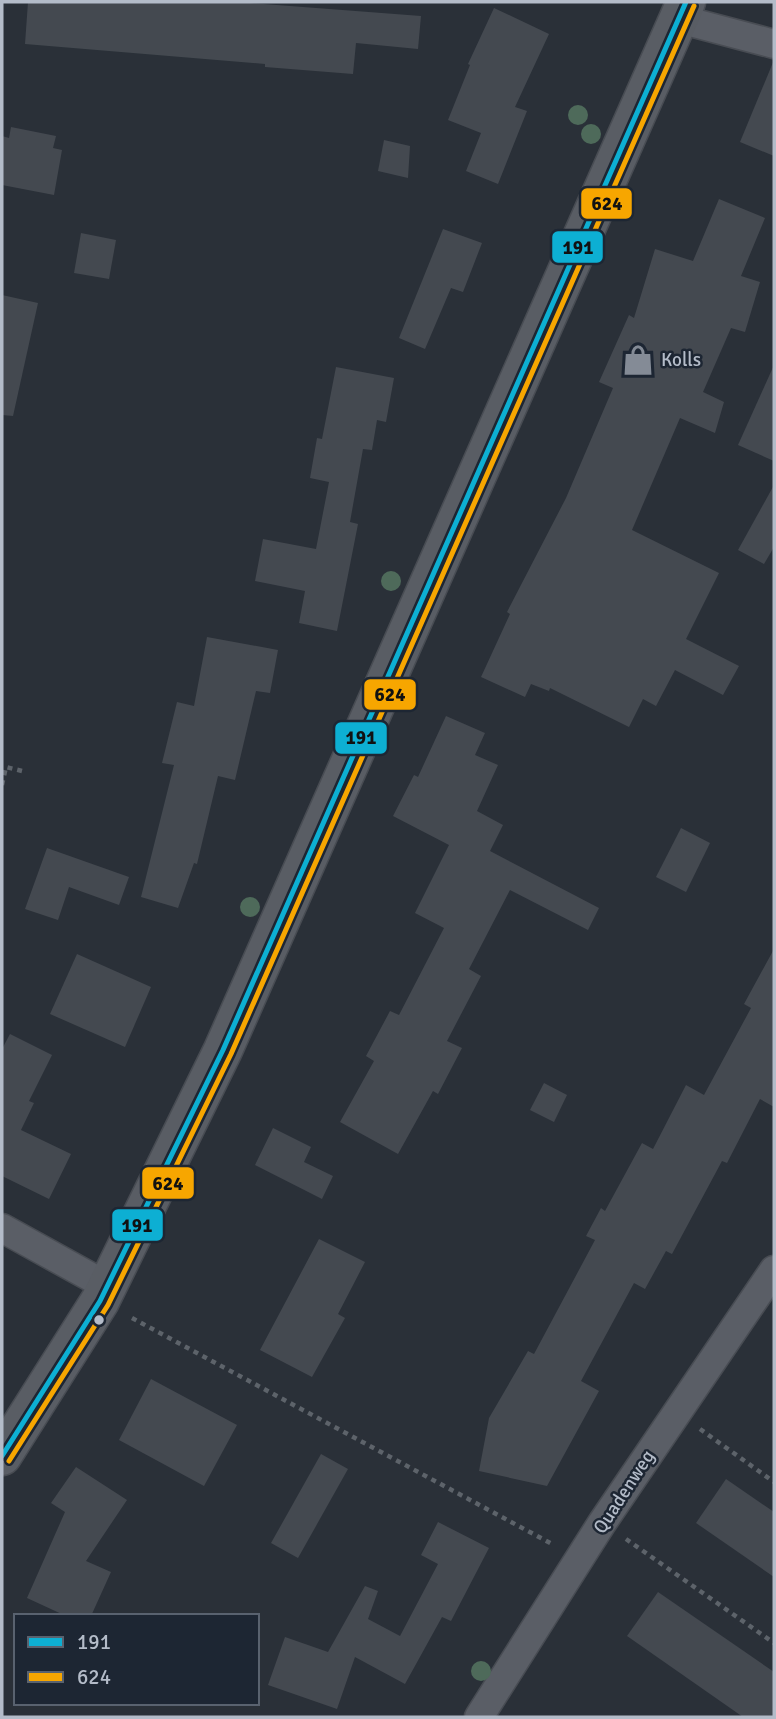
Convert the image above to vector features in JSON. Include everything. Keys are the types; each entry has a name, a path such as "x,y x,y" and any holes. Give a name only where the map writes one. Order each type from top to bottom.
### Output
{"main road":[{"path":"2,1456 104,1294 223,1051 683,10"}],"street":[{"path":"683,10 774,44"},
{"path":"2,1228 104,1294"},
{"name":"Quadenweg","path":"479,1717 602,1523 774,1270"}],"path":[{"path":"2,785 6,767 22,771"},
{"path":"104,1294 581,1560"},
{"path":"677,1412 774,1482"},
{"path":"602,1523 774,1643"}],"building":[{"path":"28,2 237,2 421,16 418,49 356,43 353,74 25,44"},
{"path":"494,8 549,34 515,107 527,111 498,184 466,171 481,133 448,120 470,65 468,64"},
{"path":"774,60 774,156 740,142"},
{"path":"11,127 56,136 53,148 62,150 54,195 2,185 2,136 9,138"},
{"path":"384,140 410,146 408,178 378,171"},
{"path":"719,199 765,218 741,276 760,282 745,332 731,328 703,392 724,402 715,433 680,418 632,530 719,573 686,639 739,666 723,695 675,670 656,706 643,699 629,727 550,688 549,691 531,684 525,697 481,677 510,614 507,612 566,498 613,388 599,382 629,315 634,318 655,249 693,261"},
{"path":"443,229 482,243 463,292 451,288 425,349 399,338"},
{"path":"81,233 116,240 109,279 74,273"},
{"path":"2,295 38,303 13,416 2,415"},
{"path":"774,365 774,461 738,445"},
{"path":"336,367 394,378 386,422 377,420 372,450 363,449 350,522 358,524 337,631 299,623 305,591 255,581 263,539 316,549 329,482 310,478 317,438 322,439"},
{"path":"774,485 774,547 764,564 738,550"},
{"path":"207,637 278,650 270,693 256,691 235,780 218,776 197,864 194,863 178,908 141,897 174,765 162,763 177,702 194,706"},
{"path":"446,716 485,733 475,755 498,765 477,811 503,825 490,851 599,908 588,930 510,890 469,969 481,976 447,1041 462,1048 438,1094 433,1091 398,1154 340,1122 374,1061 366,1056 390,1011 399,1015 444,928 415,913 449,845 393,816 414,775 418,777"},
{"path":"681,828 710,843 686,892 656,877"},
{"path":"47,848 129,877 119,905 69,887 58,920 25,909"},
{"path":"774,949 774,1107 760,1099 727,1163 722,1161 672,1254 666,1251 645,1289 634,1283 581,1381 599,1391 547,1486 479,1471 489,1418 528,1351 534,1354 595,1240 586,1236 601,1208 605,1211 642,1143 653,1149 686,1085 704,1095 751,1008 744,1004"},
{"path":"77,954 151,987 125,1047 50,1014"},
{"path":"10,1034 52,1055 29,1101 34,1103 21,1130 71,1154 49,1199 2,1176 2,1049"},
{"path":"544,1083 567,1095 554,1122 530,1110"},
{"path":"273,1128 311,1147 304,1162 333,1176 322,1199 255,1165"},
{"path":"319,1239 365,1262 338,1314 345,1318 312,1377 260,1350"},
{"path":"151,1379 237,1425 204,1486 119,1440"},
{"path":"321,1454 348,1469 298,1558 271,1543"},
{"path":"76,1467 127,1500 86,1561 111,1572 92,1614 62,1614 27,1598 65,1512 51,1503"},
{"path":"726,1479 774,1512 774,1577 696,1523"},
{"path":"438,1522 489,1548 451,1621 442,1617 405,1684 355,1657 337,1709 268,1685 285,1637 328,1652 365,1586 378,1591 368,1619 400,1636 438,1564 421,1555"},
{"path":"658,1592 774,1672 774,1717 743,1717 627,1636"}],"transit line":[{"name":"191","path":"2,1456 100,1301 223,1050 686,2"},
{"name":"624","path":"9,1461 108,1305 231,1054 694,6"}],"place":[{"name":"Kolls","path":"638,360"}]}
